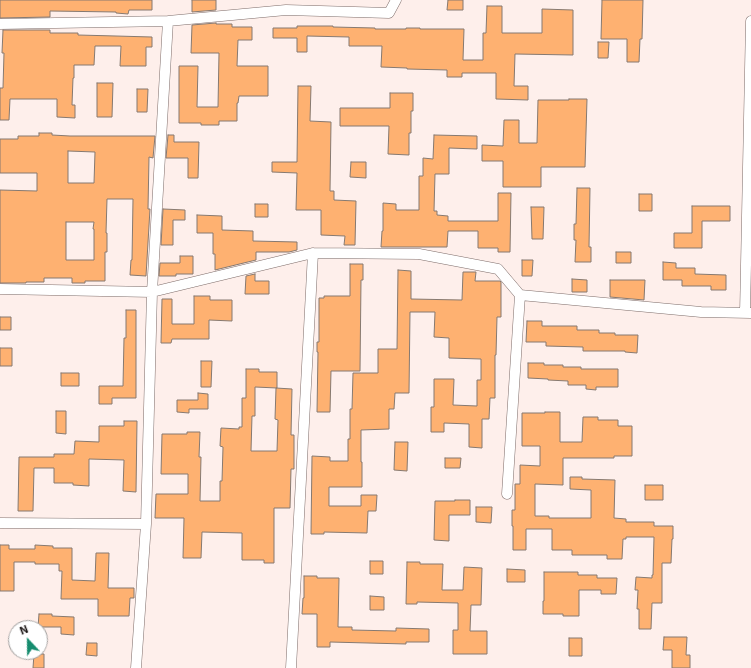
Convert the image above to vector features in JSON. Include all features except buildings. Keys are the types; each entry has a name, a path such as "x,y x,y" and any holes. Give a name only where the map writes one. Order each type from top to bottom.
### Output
{"street":[{"path":"0,24 168,21 286,10 389,12 396,0"},
{"path":"136,668 146,524 152,292 168,21"},
{"path":"520,295 701,312 748,313 751,21"},
{"path":"291,668 313,253"},
{"path":"0,289 152,292 313,253 419,254 498,269 520,295 507,494"},
{"path":"0,523 146,524"}]}
